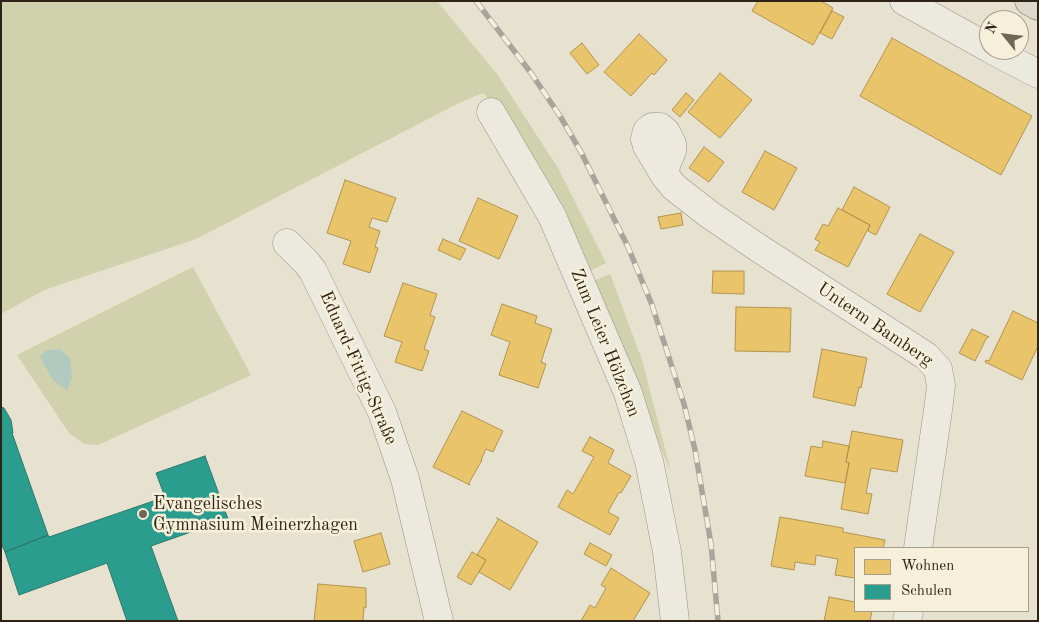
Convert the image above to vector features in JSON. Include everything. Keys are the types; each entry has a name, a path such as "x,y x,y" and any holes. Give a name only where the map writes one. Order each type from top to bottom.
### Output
{"main road":[{"path":"1029,1 1038,6"}],"street":[{"path":"904,1 979,42"},
{"path":"1012,60 1038,74"},
{"name":"Zum Leier Hölzchen","path":"491,112 552,216 628,393 650,470 667,552 675,621"},
{"name":"Unterm Bamberg","path":"665,176 674,187 710,215 926,356 938,369 941,386 918,547"},
{"name":"Eduard-Fittig-Straße","path":"286,243 313,271 382,412 405,479 439,621"}],"green space":[{"path":"1,1 437,1 497,74 558,168 606,263 584,274 491,101 483,93 461,102 196,239 44,290 1,314"},
{"path":"193,267 251,375 98,445 84,444 69,433 17,355"},
{"path":"610,274 642,360 671,472 588,283"}],"shaded area":[{"path":"59,349 70,358 72,377 67,390 53,380 40,357 45,351"}],"building: Wohnen":[{"path":"758,1 821,1 833,8 813,45 752,11"},
{"path":"832,11 844,17 832,39 820,33"},
{"path":"639,34 667,60 631,96 604,72"},
{"path":"892,38 1032,116 1001,175 860,96"},
{"path":"582,43 599,65 587,74 570,53"},
{"path":"720,73 752,100 720,138 688,112"},
{"path":"686,93 694,100 680,117 672,110"},
{"path":"704,147 724,162 709,182 689,168"},
{"path":"765,151 797,168 774,210 742,192"},
{"path":"345,180 396,198 387,222 372,218 369,227 380,231 375,247 378,248 370,273 343,264 351,241 327,233"},
{"path":"854,187 890,207 876,235 868,231 870,225 842,210"},
{"path":"478,198 518,216 499,259 459,241"},
{"path":"838,208 870,225 848,267 815,250 820,242 815,239 823,224 828,226"},
{"path":"681,213 683,225 661,229 658,217"},
{"path":"920,234 954,252 920,312 887,294"},
{"path":"443,239 466,249 460,260 438,250"},
{"path":"713,271 744,271 744,294 712,293"},
{"path":"403,283 437,294 430,315 435,317 424,349 429,351 422,371 395,362 402,342 384,336"},
{"path":"502,304 537,316 535,323 552,329 541,362 546,364 538,388 499,375 510,342 491,335"},
{"path":"736,307 791,308 790,352 735,351"},
{"path":"1013,311 1038,323 1038,346 1022,380 985,362 986,360 989,361"},
{"path":"972,329 989,337 987,337 975,361 959,353"},
{"path":"822,349 867,358 855,406 813,397"},
{"path":"462,411 503,431 493,452 486,449 469,483 470,485 433,467"},
{"path":"852,431 903,440 897,472 871,468 866,493 872,494 868,514 841,509 849,463 846,462"},
{"path":"590,437 614,450 608,463 631,476 608,512 619,518 610,535 558,507 567,490 573,494 594,457 582,451"},
{"path":"823,441 849,446 846,462 849,463 845,483 805,476 811,446 822,448"},
{"path":"780,517 843,528 843,532 885,540 883,547 854,547 854,578 835,575 838,559 816,555 815,565 795,562 794,570 771,566"},
{"path":"497,518 538,542 510,590 479,572 486,560 477,555 498,520"},
{"path":"381,533 390,564 363,572 354,541"},
{"path":"590,543 612,555 606,566 584,554"},
{"path":"472,552 486,560 471,585 457,577"},
{"path":"611,568 650,593 633,621 581,621 590,605 595,608 606,588 601,585"},
{"path":"318,584 366,588 366,608 364,607 363,621 314,621"},
{"path":"829,597 854,602 854,612 872,612 870,621 824,621"}],"building: Schulen":[{"path":"1,407 4,408 11,420 12,433 48,535 5,552 1,543"},
{"path":"205,456 228,519 151,546 178,621 127,621 107,563 19,595 5,552 48,535 49,537 165,497 156,473"}],"railway":[{"path":"476,1 531,73 560,116 581,152 628,247 652,305 684,404 695,450 711,544 718,621"}],"place":[{"name":"Evangelisches Gymnasium Meinerzhagen","path":"143,514"}]}
